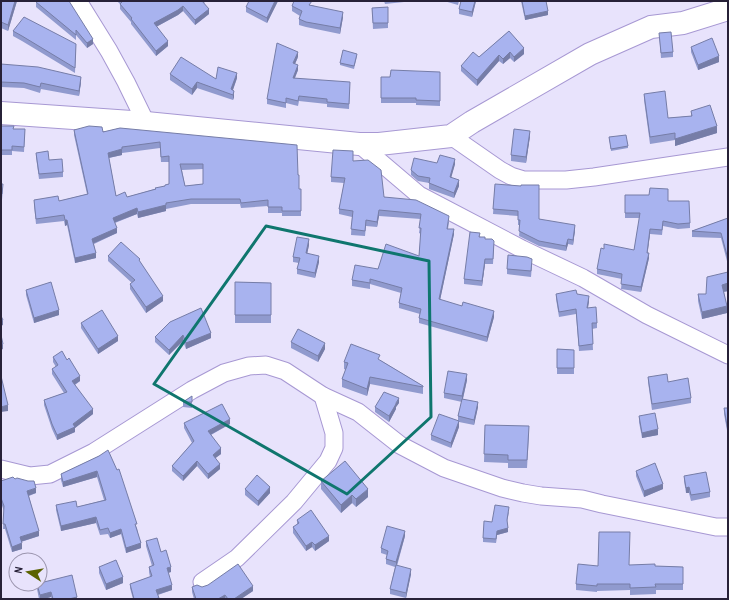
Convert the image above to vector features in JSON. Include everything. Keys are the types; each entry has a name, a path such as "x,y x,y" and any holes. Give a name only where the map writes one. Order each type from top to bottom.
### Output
{"main road":[{"path":"1,113 146,123 359,144 379,144 451,136 472,122 590,54 651,27 683,24 728,9"}],"street":[{"path":"78,1 109,51 146,123"},
{"path":"451,136 500,170 511,176 524,180 566,180 594,177 728,157"},
{"path":"359,144 419,195 522,249 563,268 647,314 728,355"},
{"path":"1,469 30,476 50,474 94,452 192,390 224,374 249,366 266,365 286,371 323,396 358,412 400,445 444,468 480,481 523,493 582,499 716,527 728,527"},
{"path":"202,582 237,558 294,502 328,461 334,448 334,433 323,396"}],"highlighted area":[{"path":"266,226 429,261 431,417 347,494 154,384"}],"building":[{"path":"1,1 15,1 8,25 1,22"},
{"path":"69,1 93,39 87,43 76,30 76,35 36,2"},
{"path":"121,1 202,1 209,9 195,20 183,6 154,23 168,41 156,51 120,4 122,2"},
{"path":"249,1 275,1 267,18 246,7"},
{"path":"294,1 312,1 309,5 343,12 340,28 306,22 299,19 302,11 292,6"},
{"path":"461,1 475,1 472,12 459,9"},
{"path":"522,1 546,1 548,11 525,16"},
{"path":"388,7 388,23 373,23 372,8"},
{"path":"24,17 76,44 75,68 13,31"},
{"path":"509,31 524,48 514,57 510,52 503,59 499,55 477,80 461,66 473,52 479,57"},
{"path":"671,32 673,52 661,53 659,33"},
{"path":"712,38 719,56 698,65 691,47"},
{"path":"277,43 298,52 293,63 298,65 293,78 350,82 349,104 327,102 327,99 299,96 298,101 286,98 286,103 267,99"},
{"path":"343,50 357,54 354,66 340,63"},
{"path":"181,57 216,79 218,67 237,73 231,89 234,91 233,95 197,82 192,89 170,74"},
{"path":"1,64 38,67 81,77 79,91 41,83 40,87 24,83 1,82"},
{"path":"391,70 440,72 440,101 416,100 416,98 381,98 381,77 390,77"},
{"path":"665,91 668,118 692,116 691,111 710,105 717,126 675,139 675,133 650,137 644,94"},
{"path":"1,126 14,126 13,129 25,129 24,147 12,146 12,150 1,150"},
{"path":"89,126 102,127 103,132 120,128 297,145 299,189 301,189 301,211 282,211 282,207 268,207 268,200 241,203 240,199 191,199 166,203 166,205 138,212 137,208 113,218 117,228 92,239 96,253 75,258 67,220 65,220 64,215 36,219 34,200 58,196 59,201 88,194 74,130","holes":["160,142 161,157 169,156 169,184 127,197 125,192 116,196 108,153 122,149 122,147","180,164 203,164 203,184 185,186"]},
{"path":"514,129 530,131 526,157 511,155"},
{"path":"626,135 628,146 611,149 609,137"},
{"path":"333,150 353,151 353,161 368,160 381,170 384,197 416,200 449,216 447,229 454,229 439,299 462,306 463,302 494,311 487,337 419,318 421,309 399,303 402,288 370,279 370,283 352,280 355,265 378,269 386,244 419,256 421,228 419,228 421,214 379,210 377,222 366,220 365,231 351,229 353,211 339,209 345,178 331,177"},
{"path":"48,151 49,160 62,159 63,172 39,174 36,153"},
{"path":"440,155 455,159 450,177 459,180 454,193 429,183 430,178 418,176 411,170 414,158 437,163"},
{"path":"1,184 3,184 2,194 1,194"},
{"path":"495,184 521,186 539,185 539,219 575,225 573,240 568,239 566,246 539,241 519,231 520,220 518,220 518,211 493,209"},
{"path":"650,188 668,189 668,201 689,201 690,223 678,224 663,221 662,230 650,229 647,253 649,253 641,287 621,284 622,274 597,269 601,248 604,249 604,244 634,250 640,213 625,213 625,195 649,195"},
{"path":"728,218 728,259 721,233 692,231"},
{"path":"470,232 480,233 479,237 485,237 485,239 492,239 494,241 493,259 485,259 482,281 464,279"},
{"path":"297,237 309,239 306,253 319,256 315,273 297,269 300,258 293,257"},
{"path":"121,242 140,259 139,260 163,296 146,307 130,284 135,280 108,256"},
{"path":"508,255 532,259 531,271 507,269"},
{"path":"728,272 728,283 722,285 727,306 702,312 698,294 706,294 707,277"},
{"path":"51,282 59,310 34,318 26,290"},
{"path":"235,282 271,283 271,315 235,315"},
{"path":"576,290 577,294 589,296 587,308 596,307 597,323 592,323 593,344 579,346 576,309 559,312 556,294"},
{"path":"201,308 211,333 186,343 183,335 169,350 155,337 170,322"},
{"path":"102,310 118,336 98,349 81,323"},
{"path":"298,329 325,343 318,356 291,342"},
{"path":"351,344 380,355 378,359 423,387 370,377 367,389 342,379 348,363 344,362"},
{"path":"557,349 574,350 574,368 557,368"},
{"path":"62,351 67,360 69,358 80,376 72,381 93,409 73,424 75,427 57,435 44,400 67,392 52,369 58,365 53,357"},
{"path":"448,371 467,374 462,396 444,393"},
{"path":"667,374 668,382 688,378 691,398 652,404 648,377"},
{"path":"1,376 8,405 1,407"},
{"path":"384,392 399,398 389,416 375,407"},
{"path":"192,396 192,402 183,402"},
{"path":"462,399 478,402 474,420 458,416"},
{"path":"222,404 230,419 208,431 221,448 213,455 220,464 208,474 197,461 183,476 172,466 194,441 184,423"},
{"path":"724,408 728,408 728,431"},
{"path":"655,413 658,429 642,433 639,416"},
{"path":"439,414 459,421 451,443 431,435"},
{"path":"485,425 529,426 527,460 508,460 508,455 484,454"},
{"path":"108,450 117,470 119,469 137,524 135,524 141,543 126,548 121,529 110,533 108,528 100,530 96,517 61,526 56,505 76,501 77,507 106,500 97,471 63,482 61,474 99,456"},
{"path":"345,461 368,489 356,499 352,495 341,505 321,481"},
{"path":"655,463 663,484 644,491 636,471"},
{"path":"706,472 710,492 691,495 689,487 686,488 684,476"},
{"path":"257,475 270,487 258,501 245,489"},
{"path":"13,477 15,479 17,478 34,481 36,488 27,491 39,531 20,537 22,543 12,547 5,524 3,524 4,506 1,498 1,481"},
{"path":"495,505 509,507 507,520 508,528 497,531 496,539 483,538 484,521 492,522"},
{"path":"311,510 329,536 315,545 312,542 306,546 293,527 299,523 297,520"},
{"path":"387,526 405,531 396,562 386,559 388,551 381,548"},
{"path":"599,532 630,532 629,565 655,564 655,566 683,567 683,584 655,584 656,587 630,588 630,584 597,584 597,586 576,584 578,564 598,566"},
{"path":"157,538 161,552 166,550 171,567 167,568 172,585 156,590 159,598 134,599 130,584 152,576 149,567 154,565 146,541"},
{"path":"116,560 123,577 106,584 99,567"},
{"path":"238,564 253,586 234,599 228,599 225,595 218,599 196,599 192,587 197,585 202,587 208,585"},
{"path":"396,565 411,569 406,593 390,589"},
{"path":"72,575 77,597 69,599 53,599 51,592 40,595 39,592 48,592 48,581"}]}
